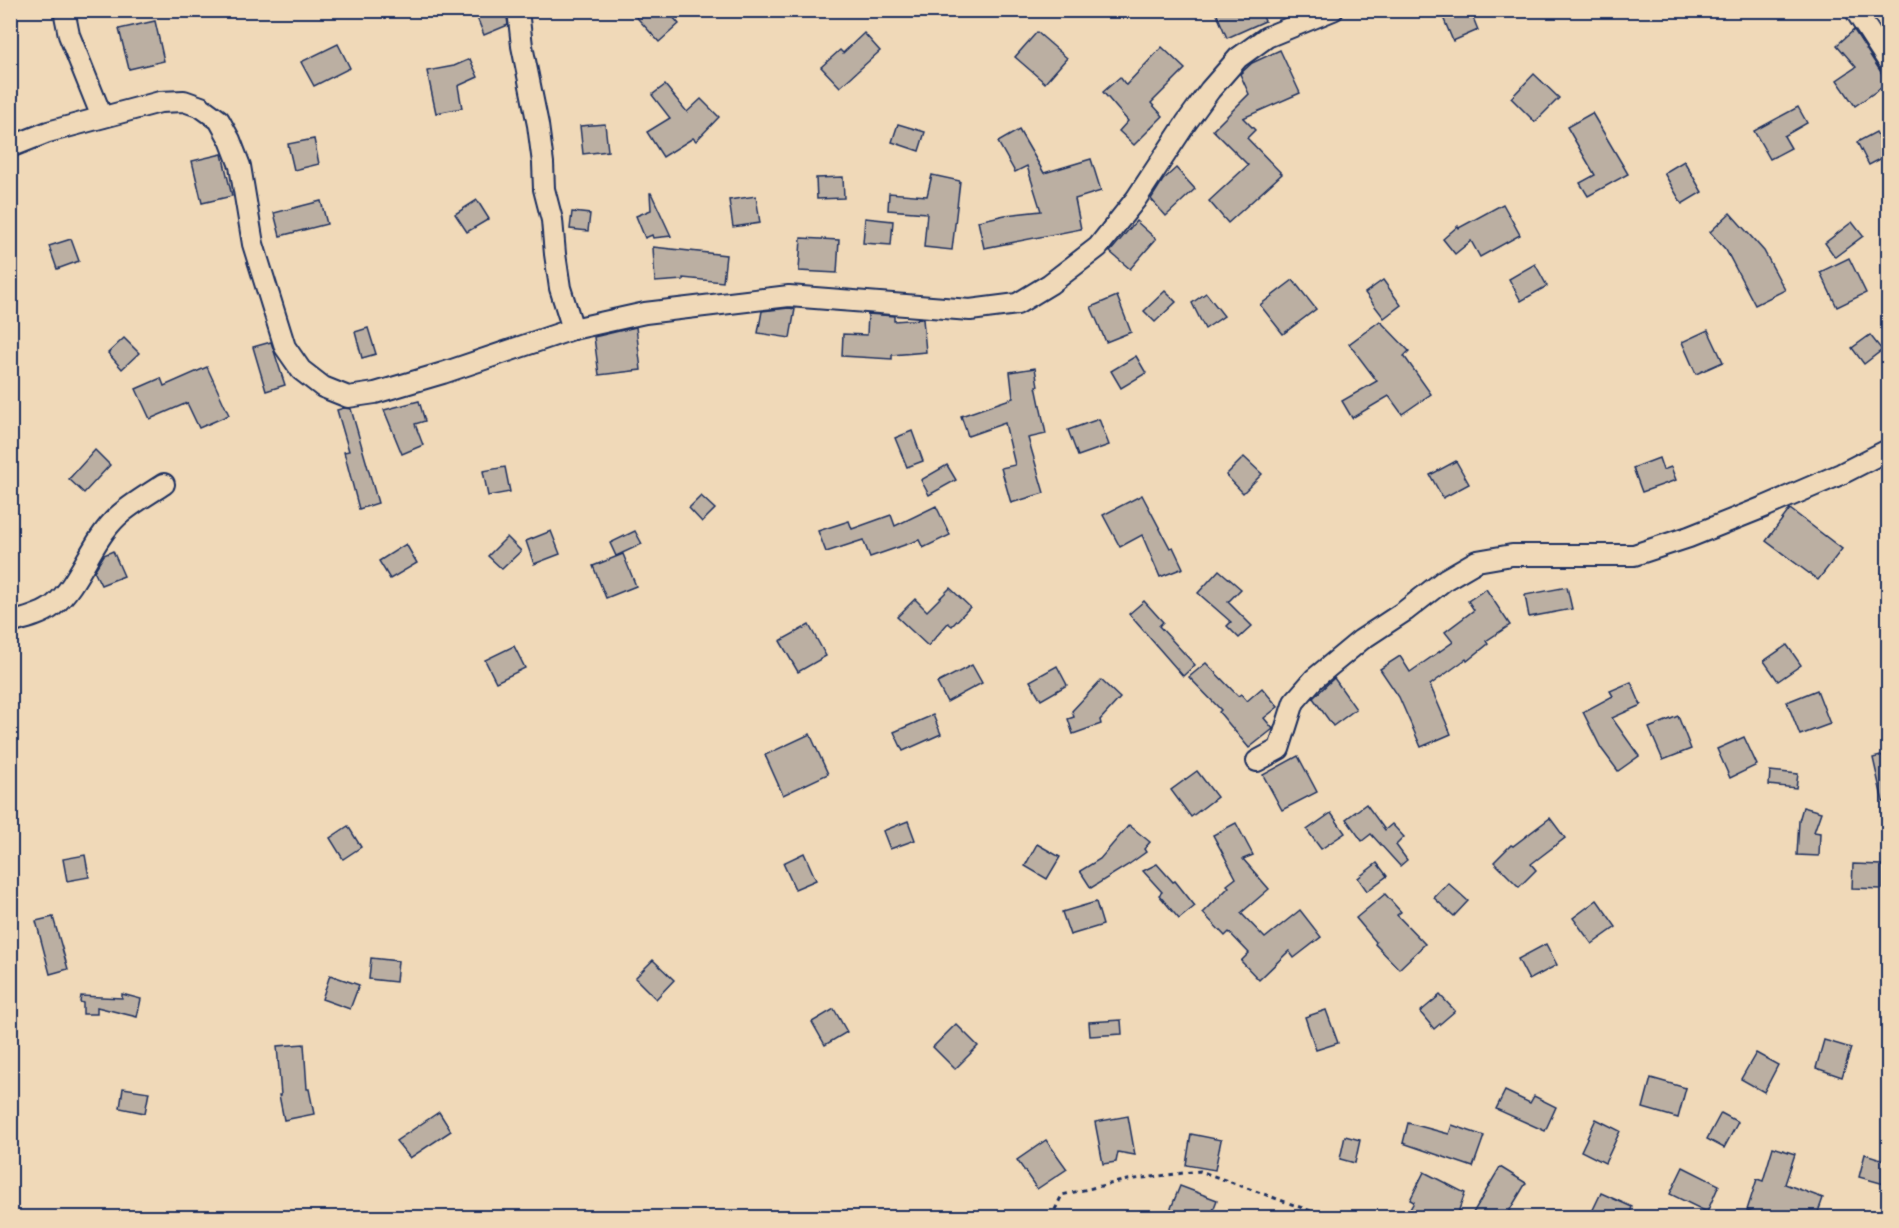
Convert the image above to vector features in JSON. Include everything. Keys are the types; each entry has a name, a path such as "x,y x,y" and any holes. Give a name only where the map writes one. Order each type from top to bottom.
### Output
{"street":[{"path":"64,10 69,35 102,117"},
{"path":"518,10 522,46 538,124 544,189 552,220 560,288 573,329"},
{"path":"10,147 48,132 160,102 184,101 201,107 219,120 240,166 253,244 285,347 301,370 323,387 348,397 375,393 443,373 573,329 645,313 789,296 970,310 1017,304 1050,284 1098,247 1136,199 1210,90 1238,58 1268,37 1333,10"},
{"path":"1855,10 1888,61"},
{"path":"1257,761 1279,749 1294,702 1314,679 1361,640 1405,611 1446,579 1478,561 1512,555 1634,555 1689,537 1764,507 1841,474 1888,450"},
{"path":"10,623 39,614 53,606 70,587 96,542 119,515 164,484"}],"path":[{"path":"1051,1218 1062,1195 1127,1180 1200,1171 1330,1218"}],"building":[{"path":"474,10 506,10 508,25 484,35"},
{"path":"630,10 667,10 679,24 659,42"},
{"path":"1215,10 1260,10 1265,21 1227,38"},
{"path":"1440,10 1470,10 1478,30 1453,41"},
{"path":"155,21 164,61 129,69 119,29"},
{"path":"1854,30 1888,83 1855,106 1837,80 1856,67 1837,45"},
{"path":"1037,32 1067,58 1045,83 1015,57"},
{"path":"864,33 880,51 840,87 821,67 840,50 843,53"},
{"path":"338,44 350,68 314,86 301,62"},
{"path":"1162,47 1185,69 1151,103 1163,116 1134,145 1119,131 1128,121 1103,92 1120,77 1126,85"},
{"path":"1280,50 1300,93 1243,118 1255,130 1247,138 1282,174 1228,223 1209,201 1248,165 1213,130 1249,94 1240,74 1252,63"},
{"path":"470,59 478,77 458,86 462,108 436,113 427,71 454,66"},
{"path":"1534,74 1559,98 1535,122 1511,98"},
{"path":"665,85 687,112 701,99 719,117 696,141 693,138 663,157 647,132 670,118 652,95"},
{"path":"1798,107 1807,123 1784,136 1791,148 1770,159 1754,131"},
{"path":"1592,113 1628,174 1588,196 1580,183 1595,175 1567,127"},
{"path":"605,124 608,151 583,154 580,126"},
{"path":"898,124 925,132 919,151 892,142"},
{"path":"1019,130 1044,173 1091,159 1101,191 1075,199 1081,229 984,248 978,221 1041,211 1027,166 1015,172 998,142"},
{"path":"1876,132 1888,155 1869,165 1857,142"},
{"path":"314,139 319,164 294,170 288,144"},
{"path":"222,154 232,196 202,203 192,161"},
{"path":"1684,161 1702,192 1682,204 1664,173"},
{"path":"1176,168 1195,189 1166,216 1151,199 1163,180"},
{"path":"932,175 960,181 952,250 924,247 927,213 888,210 889,193 927,196"},
{"path":"843,177 844,198 817,199 816,178"},
{"path":"650,193 671,236 653,238 652,235 645,238 636,216 651,210"},
{"path":"756,196 760,223 733,227 729,200"},
{"path":"477,200 489,219 467,232 455,214"},
{"path":"321,201 327,224 280,236 274,213"},
{"path":"1503,204 1520,235 1480,257 1471,241 1455,254 1443,239 1458,226 1459,228"},
{"path":"572,212 590,214 588,231 570,229"},
{"path":"1730,213 1764,251 1785,290 1755,305 1726,250 1710,232"},
{"path":"865,218 893,221 891,245 863,243"},
{"path":"1136,221 1156,239 1130,269 1110,252"},
{"path":"1852,222 1863,236 1835,257 1825,243"},
{"path":"801,238 839,240 837,273 799,271"},
{"path":"71,239 79,261 57,269 49,246"},
{"path":"653,247 726,255 723,282 683,278 683,280 655,282"},
{"path":"1849,258 1866,293 1837,307 1820,272"},
{"path":"1535,264 1547,286 1521,301 1509,279"},
{"path":"1293,280 1316,309 1283,334 1260,305"},
{"path":"1383,280 1401,305 1384,318 1365,293"},
{"path":"1165,291 1176,302 1155,322 1144,311"},
{"path":"1206,293 1224,316 1205,329 1192,303"},
{"path":"1117,296 1131,332 1106,342 1091,307"},
{"path":"795,309 790,338 758,333 762,311"},
{"path":"868,314 894,316 894,321 923,319 926,352 892,355 892,359 842,356 843,334 867,335"},
{"path":"1380,321 1409,351 1404,356 1431,394 1402,414 1389,396 1352,418 1342,401 1377,381 1349,344"},
{"path":"636,327 641,370 599,375 594,337"},
{"path":"368,328 376,354 362,358 355,332"},
{"path":"1708,330 1723,362 1696,374 1682,342"},
{"path":"1870,335 1882,350 1864,364 1852,348"},
{"path":"124,338 139,353 122,369 108,353"},
{"path":"271,342 285,385 266,391 253,347"},
{"path":"1136,356 1146,373 1121,388 1111,371"},
{"path":"207,367 229,415 199,428 187,403 150,419 136,389 161,378 164,386"},
{"path":"1035,368 1038,386 1036,386 1046,434 1028,438 1044,493 1011,503 1001,468 1015,465 1005,423 968,436 961,416 1013,398 1010,372"},
{"path":"419,401 425,421 415,424 423,445 402,454 384,410"},
{"path":"351,409 378,503 359,509 344,452 349,451 337,410"},
{"path":"1099,419 1109,445 1078,456 1068,430"},
{"path":"912,431 923,461 907,467 895,438"},
{"path":"95,450 110,465 84,493 69,479"},
{"path":"1244,457 1262,474 1243,493 1226,475"},
{"path":"1659,458 1663,470 1671,467 1676,480 1642,492 1633,468"},
{"path":"1456,461 1469,484 1443,498 1430,475"},
{"path":"947,465 956,480 929,495 921,480"},
{"path":"505,467 510,492 488,496 483,471"},
{"path":"1142,495 1183,568 1160,577 1142,535 1120,547 1103,515"},
{"path":"701,496 715,509 702,522 689,508"},
{"path":"936,506 950,535 923,548 919,540 870,557 863,540 826,552 818,531 849,521 852,529 891,515 895,526"},
{"path":"1790,509 1842,549 1818,580 1766,541"},
{"path":"551,531 560,554 534,564 526,541"},
{"path":"635,531 642,544 616,556 610,543"},
{"path":"507,537 521,551 502,569 488,556"},
{"path":"406,544 417,563 390,579 379,561"},
{"path":"113,551 124,576 101,585 94,571 104,555"},
{"path":"623,554 636,586 606,598 593,566"},
{"path":"1219,570 1241,589 1228,602 1252,626 1239,638 1227,626 1231,622 1198,593"},
{"path":"1567,587 1572,609 1529,617 1525,595"},
{"path":"950,588 970,607 952,626 948,623 928,646 897,617 915,599 927,611"},
{"path":"1486,589 1510,625 1486,641 1488,644 1467,661 1466,659 1430,685 1451,734 1421,747 1399,697 1380,669 1400,656 1410,672 1453,642 1445,632 1474,610 1468,601"},
{"path":"1144,601 1163,622 1159,626 1195,665 1183,676 1129,614"},
{"path":"809,625 826,656 798,672 780,641"},
{"path":"1787,645 1801,665 1778,681 1764,661"},
{"path":"514,646 525,668 496,682 485,660"},
{"path":"1206,663 1238,696 1241,694 1247,701 1262,688 1278,707 1264,718 1273,729 1249,748 1219,712 1221,710 1189,677"},
{"path":"972,665 982,683 947,702 937,683"},
{"path":"1057,666 1067,685 1041,700 1030,681"},
{"path":"1334,678 1356,709 1333,726 1313,698"},
{"path":"1101,680 1120,698 1100,720 1101,724 1073,734 1068,719 1074,717 1072,711"},
{"path":"1631,682 1641,705 1612,718 1639,756 1618,771 1601,748 1583,712 1613,696 1610,691"},
{"path":"1817,690 1830,724 1800,735 1787,702"},
{"path":"933,715 941,734 903,751 894,732"},
{"path":"1678,716 1691,749 1663,760 1649,728"},
{"path":"810,734 828,774 783,795 765,755"},
{"path":"1744,737 1757,765 1730,778 1717,749"},
{"path":"1888,754 1888,801 1883,802 1873,758"},
{"path":"1298,756 1317,792 1282,810 1263,775"},
{"path":"1197,771 1217,797 1191,817 1171,790"},
{"path":"1770,771 1798,774 1796,788 1769,785"},
{"path":"1366,804 1385,830 1392,824 1404,837 1396,845 1407,860 1400,866 1371,834 1362,841 1346,819"},
{"path":"1803,807 1821,812 1814,832 1820,833 1819,856 1797,855 1799,821"},
{"path":"1331,813 1345,833 1321,849 1307,830"},
{"path":"1550,818 1565,838 1531,864 1536,870 1519,887 1494,862 1511,845 1513,846"},
{"path":"908,821 915,840 890,849 883,831"},
{"path":"1236,823 1253,855 1243,859 1269,889 1241,913 1265,938 1300,910 1321,937 1294,958 1289,951 1259,980 1241,961 1249,953 1229,932 1225,936 1203,913 1236,878 1213,835"},
{"path":"1129,825 1150,842 1144,849 1146,852 1091,888 1080,871 1100,859"},
{"path":"348,826 361,847 343,859 330,838"},
{"path":"1037,844 1060,857 1047,879 1025,866"},
{"path":"804,853 816,880 795,889 783,863"},
{"path":"85,855 89,877 67,881 63,859"},
{"path":"1377,863 1387,876 1367,891 1358,878"},
{"path":"1157,864 1173,882 1175,881 1195,906 1179,919 1159,895 1162,892 1143,871"},
{"path":"1853,864 1882,865 1882,889 1852,888"},
{"path":"1448,883 1468,901 1454,916 1434,898"},
{"path":"1385,894 1401,912 1397,915 1425,944 1399,969 1375,944 1376,942 1356,918"},
{"path":"1597,900 1616,927 1592,944 1573,918"},
{"path":"1096,902 1103,925 1070,935 1062,912"},
{"path":"53,917 68,969 50,974 36,921"},
{"path":"1546,944 1557,965 1529,980 1518,959"},
{"path":"371,958 398,961 396,982 369,979"},
{"path":"653,960 674,980 656,999 635,978"},
{"path":"330,975 359,985 350,1009 322,999"},
{"path":"122,994 141,999 137,1017 97,1007 97,1014 83,1014 81,996 122,998"},
{"path":"1440,995 1455,1011 1434,1029 1420,1012"},
{"path":"834,1009 847,1032 825,1045 812,1022"},
{"path":"1326,1010 1338,1043 1316,1050 1305,1017"},
{"path":"1121,1020 1122,1034 1090,1036 1089,1022"},
{"path":"956,1024 978,1046 955,1069 933,1047"},
{"path":"1824,1040 1851,1048 1842,1077 1816,1068"},
{"path":"304,1044 307,1089 309,1089 314,1114 284,1120 279,1095 281,1095 277,1046"},
{"path":"1756,1053 1778,1065 1764,1092 1741,1079"},
{"path":"1651,1078 1686,1088 1678,1118 1643,1108"},
{"path":"123,1088 149,1092 145,1113 120,1108"},
{"path":"1505,1091 1530,1103 1534,1096 1556,1107 1545,1131 1496,1109"},
{"path":"439,1112 451,1131 410,1158 396,1141"},
{"path":"1721,1113 1738,1122 1724,1148 1707,1139"},
{"path":"1128,1116 1135,1155 1118,1152 1116,1162 1103,1164 1095,1122"},
{"path":"1596,1119 1620,1131 1605,1163 1581,1151"},
{"path":"1408,1123 1449,1134 1452,1125 1484,1136 1473,1167 1403,1143"},
{"path":"1191,1134 1221,1140 1215,1170 1186,1165"},
{"path":"1345,1136 1360,1140 1355,1163 1340,1159"},
{"path":"1046,1140 1067,1169 1037,1189 1017,1160"},
{"path":"1773,1147 1795,1154 1785,1184 1823,1198 1816,1218 1769,1218 1747,1210 1757,1179 1763,1181"},
{"path":"1865,1154 1888,1161 1888,1185 1859,1177"},
{"path":"1500,1167 1526,1183 1505,1218 1470,1218"},
{"path":"1683,1167 1719,1185 1707,1212 1670,1194"},
{"path":"1424,1172 1465,1193 1456,1218 1405,1218 1414,1202 1410,1200"},
{"path":"1180,1186 1217,1200 1210,1218 1167,1218"},
{"path":"1601,1193 1632,1207 1628,1218 1589,1218"}]}
